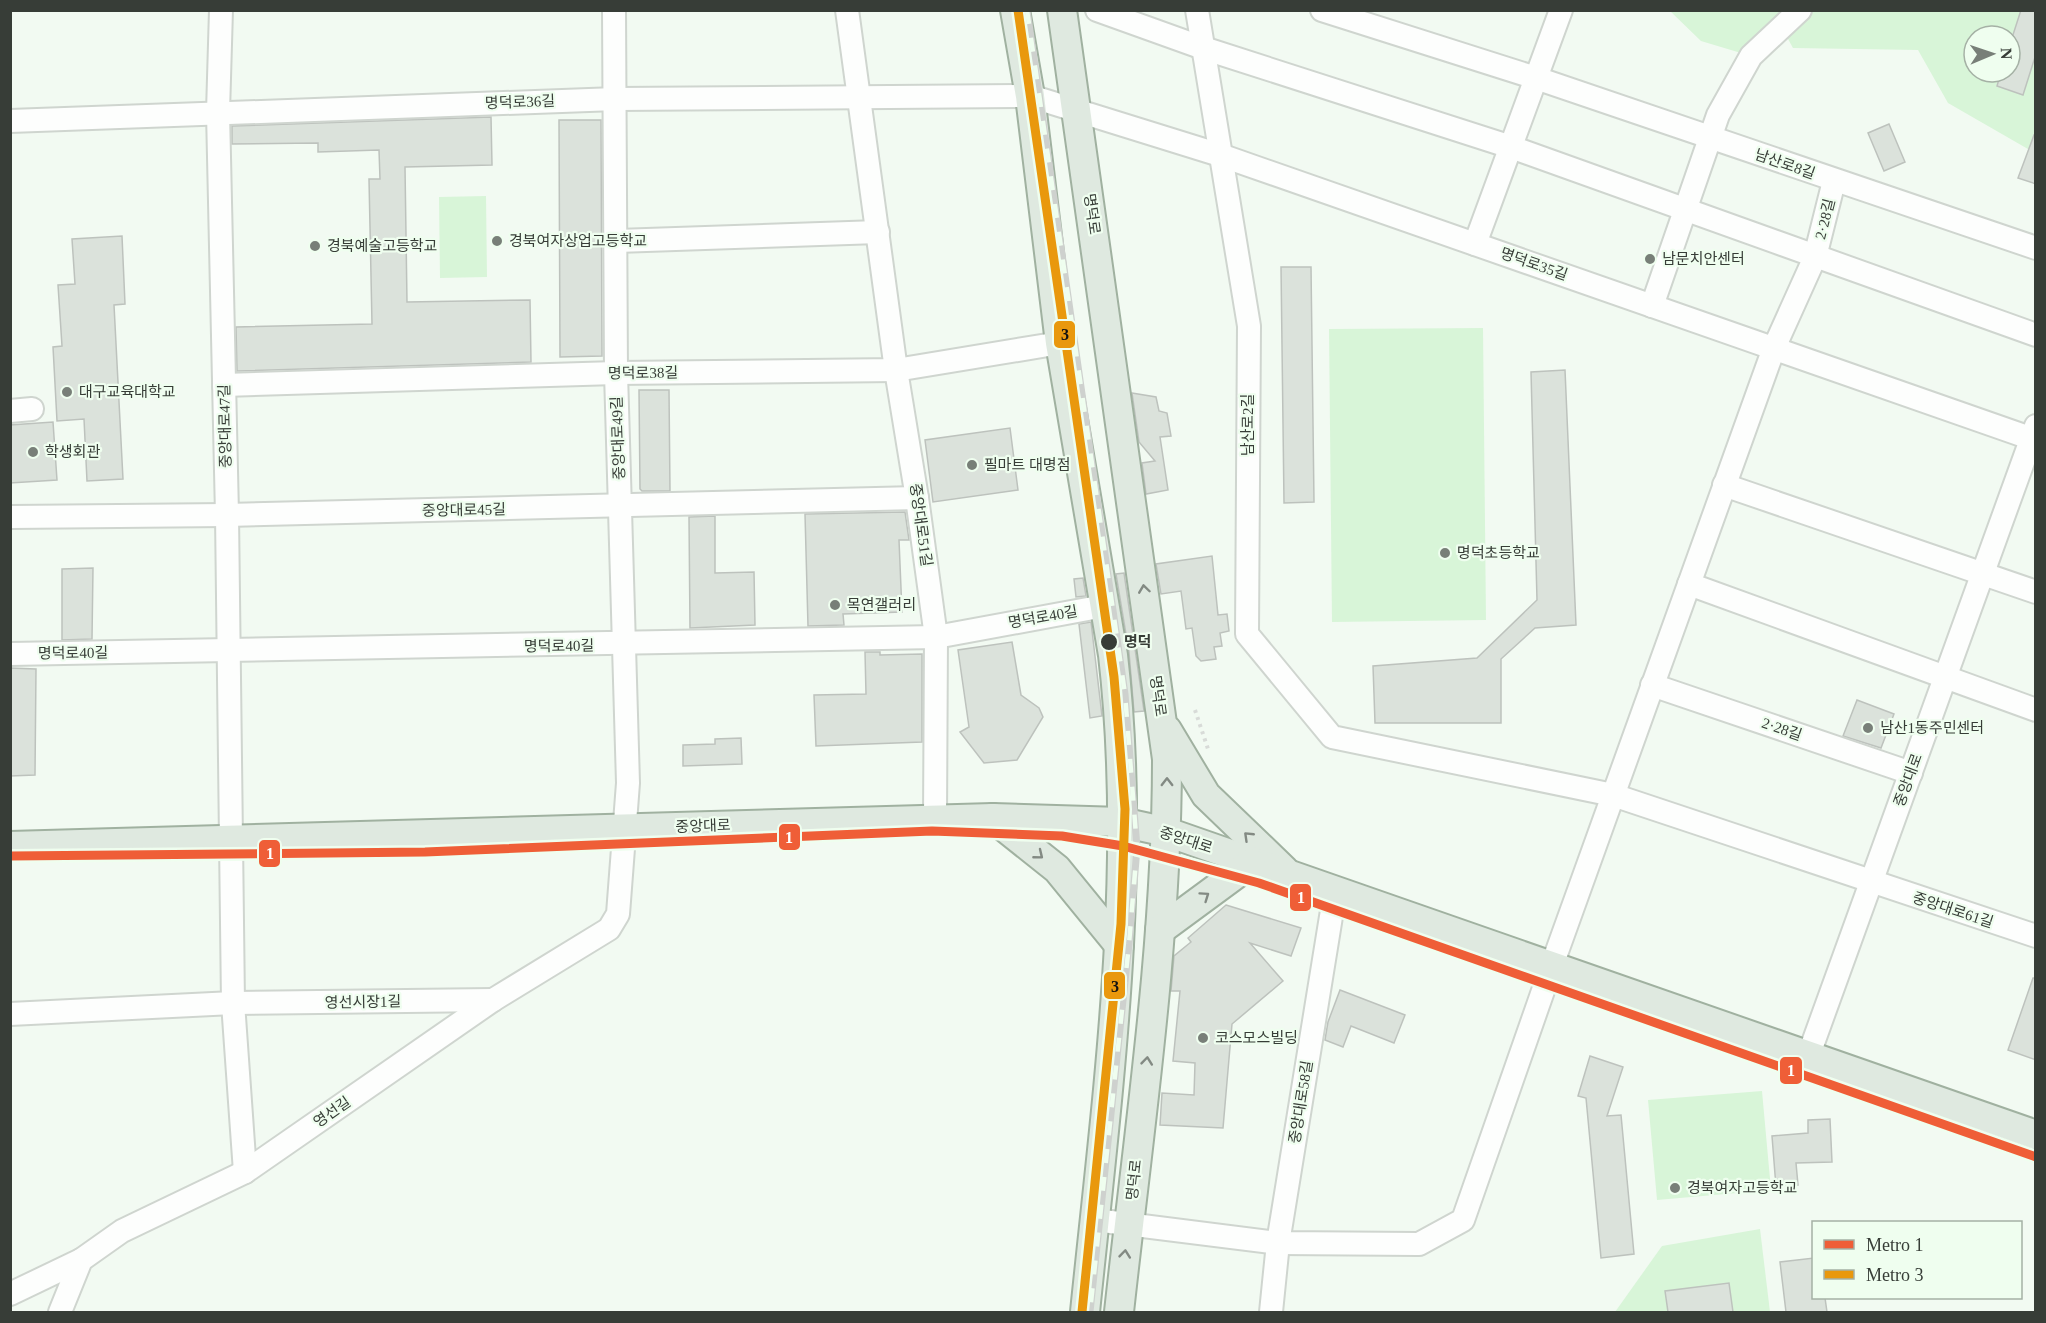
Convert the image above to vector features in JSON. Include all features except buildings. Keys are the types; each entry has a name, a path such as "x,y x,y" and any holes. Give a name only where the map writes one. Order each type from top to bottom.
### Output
{"main road":[{"path":"1016,10 1030,96 1060,343 1119,702 1121,822 1119,945 1085,1312"},
{"name":"명덕로","path":"1062,10 1167,759 1167,832 1160,930 1119,1312"},
{"path":"1161,722 1206,795 1290,876"},
{"path":"993,818 1057,869 1119,945"},
{"name":"중앙대로","path":"10,846 935,819 993,818 1121,822 1167,832 1551,968 1809,1054 2036,1135"},
{"path":"1160,930 1251,863"}],"street":[{"name":"중앙대로47길","path":"221,10 218,112 227,515 231,841"},
{"name":"중앙대로49길","path":"614,10 616,373 628,783 618,914"},
{"name":"중앙대로51길","path":"847,10 896,370 917,498 936,637 935,819"},
{"path":"1097,10 1203,48 1511,147 1815,256"},
{"name":"남산로2길","path":"1197,10 1249,326 1247,634 1332,737 1613,795"},
{"name":"남산로8길","path":"1322,10 1536,78 2036,248"},
{"path":"1475,244 1561,10"},
{"path":"1652,306 1718,115 1752,56 1800,10"},
{"name":"명덕로36길","path":"10,121 616,99 1030,96"},
{"name":"명덕로35길","path":"1030,96 1220,155 1774,348 2034,435"},
{"name":"2·28길","path":"1551,968 1774,348 1815,256 1834,181"},
{"path":"617,242 878,232"},
{"name":"2·28길","path":"1815,256 2036,335"},
{"name":"명덕로38길","path":"224,385 616,373 896,370 1060,343"},
{"name":"중앙대로","path":"1809,1054 2034,435"},
{"path":"1724,485 2036,592"},
{"name":"중앙대로45길","path":"10,517 620,507 917,498"},
{"path":"1689,584 2036,710"},
{"name":"명덕로40길","path":"10,654 623,645 936,637 1104,606"},
{"name":"2·28길","path":"1652,686 1911,772"},
{"path":"1613,795 1871,883"},
{"path":"231,841 233,1003 244,1172"},
{"name":"중앙대로61길","path":"1871,883 2036,936"},
{"name":"중앙대로58길","path":"1271,1312 1278,1243 1335,892"},
{"name":"영선길","path":"10,1294 81,1260 122,1231 244,1172 493,1000 609,929 618,914"},
{"path":"1095,1220 1278,1243 1419,1244 1463,1220 1551,968"},
{"name":"영선시장1길","path":"10,1014 233,1003 493,1000"},
{"path":"60,1312 81,1260"}],"path":[{"path":"1195,710 1212,760"}],"green space":[{"path":"1670,11 2035,11 2035,153 1948,103 1918,50 1793,48 1782,28 1751,56 1701,41"},
{"path":"486,196 487,277 440,278 439,197"},
{"path":"1483,328 1486,620 1332,622 1329,329"},
{"path":"1762,1091 1771,1190 1657,1200 1648,1100"},
{"path":"1760,1229 1770,1312 1615,1312 1662,1246"}],"railway":[{"path":"1027,10 1125,694 1137,848 1090,1312"}],"metro line":[{"name":"3","path":"1018,10 1114,677 1125,809 1121,924 1082,1312"},
{"name":"1","path":"10,856 425,852 932,831 1062,836 1123,846 1259,883 2036,1157"}],"place":[{"name":"경북여자상업고등학교","path":"497,241"},
{"name":"경북예술고등학교","path":"315,246"},
{"name":"남문치안센터","path":"1650,259"},
{"name":"대구교육대학교","path":"67,392"},
{"name":"학생회관","path":"33,452"},
{"name":"필마트 대명점","path":"972,465"},
{"name":"명덕초등학교","path":"1445,553"},
{"name":"목연갤러리","path":"835,605"},
{"name":"명덕","path":"1109,642"},
{"name":"남산1동주민센터","path":"1868,728"},
{"name":"코스모스빌딩","path":"1203,1038"},
{"name":"경북여자고등학교","path":"1675,1188"}]}
